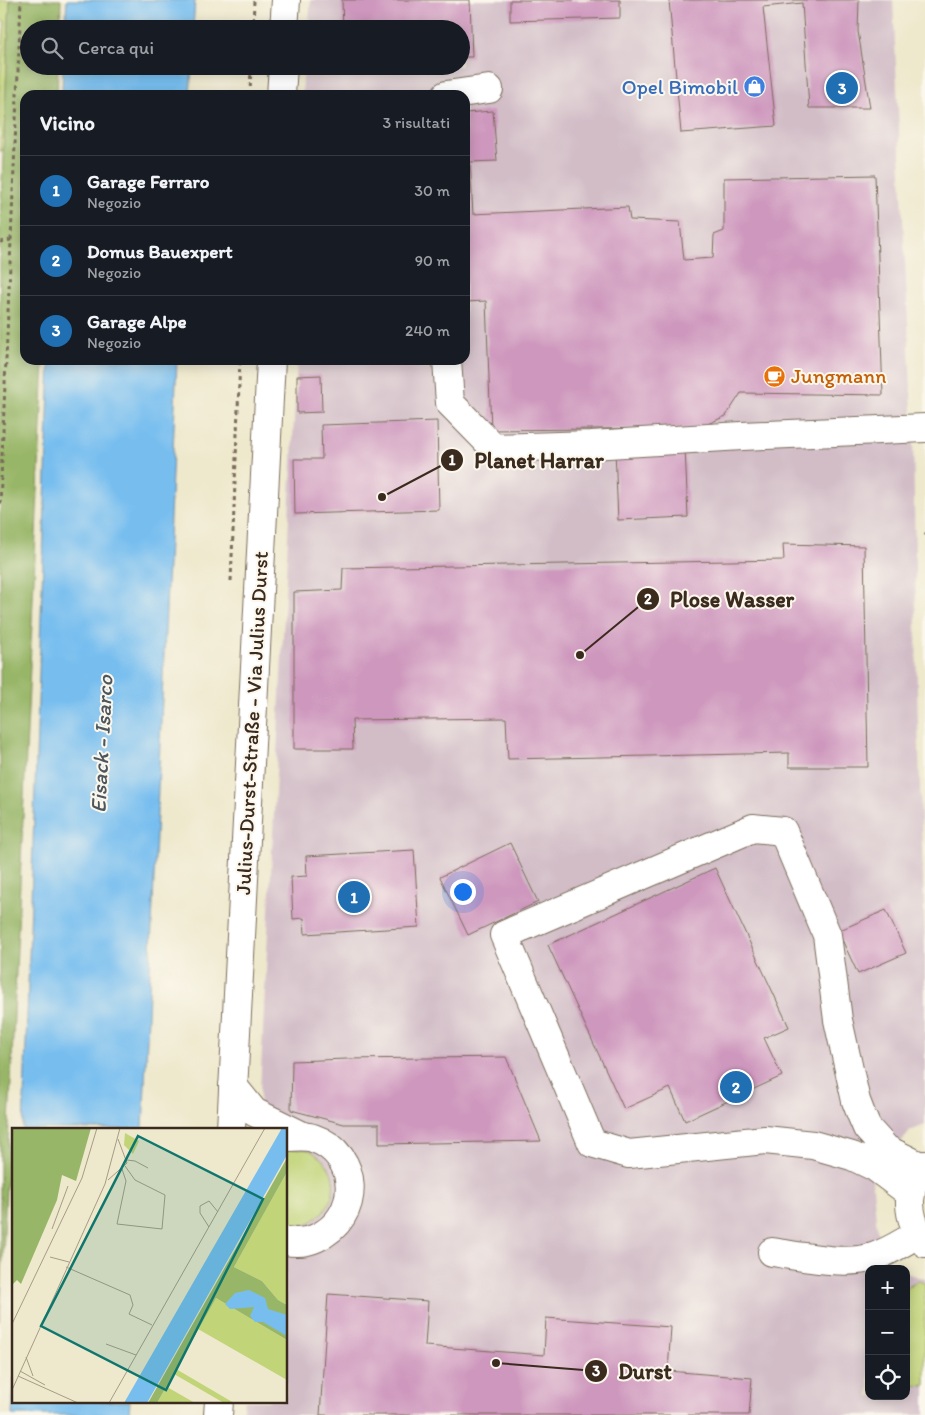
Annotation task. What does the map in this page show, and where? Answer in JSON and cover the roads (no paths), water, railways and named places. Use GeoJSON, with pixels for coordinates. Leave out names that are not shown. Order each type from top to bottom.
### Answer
{"type":"FeatureCollection","features":[{"type":"Feature","properties":{"kind":"street"},"geometry":{"type":"LineString","coordinates":[[285,20],[286,0]]}},
{"type":"Feature","properties":{"kind":"street"},"geometry":{"type":"LineString","coordinates":[[281,90],[282,75]]}},
{"type":"Feature","properties":{"kind":"street"},"geometry":{"type":"LineString","coordinates":[[470,92],[489,89]]}},
{"type":"Feature","properties":{"kind":"street","name":"Julius-Durst-Straße - Via Julius Durst"},"geometry":{"type":"LineString","coordinates":[[231,1128],[271,365]]}},
{"type":"Feature","properties":{"kind":"street"},"geometry":{"type":"LineString","coordinates":[[447,365],[450,403],[494,448],[925,428]]}},
{"type":"Feature","properties":{"kind":"street"},"geometry":{"type":"LineString","coordinates":[[772,1252],[852,1260],[870,1258],[922,1238],[912,1221],[910,1208],[915,1180],[924,1166],[886,1149],[867,1128],[861,1114],[856,1100],[838,1020],[827,935],[783,831],[753,828],[504,935],[592,1143],[629,1154],[765,1140],[813,1145],[852,1156],[875,1167],[911,1194]]}},
{"type":"Feature","properties":{"kind":"street"},"geometry":{"type":"LineString","coordinates":[[233,1086],[254,1112],[280,1128]]}},
{"type":"Feature","properties":{"kind":"street"},"geometry":{"type":"LineString","coordinates":[[288,1241],[309,1241],[326,1233],[340,1221],[348,1204],[350,1188],[348,1171],[340,1156],[328,1145],[312,1137],[295,1137]]}},
{"type":"Feature","properties":{"kind":"street"},"geometry":{"type":"LineString","coordinates":[[218,1415],[219,1402]]}},
{"type":"Feature","properties":{"kind":"water"},"geometry":{"type":"Polygon","coordinates":[[[67,0],[195,0],[194,20],[66,20],[67,0]]]}},
{"type":"Feature","properties":{"kind":"water"},"geometry":{"type":"Polygon","coordinates":[[[63,75],[191,75],[190,90],[62,90],[63,75]]]}},
{"type":"Feature","properties":{"kind":"water","name":"Eisack - Isarco"},"geometry":{"type":"Polygon","coordinates":[[[50,365],[177,365],[143,1128],[23,1128],[50,365]]]}},
{"type":"Feature","properties":{"kind":"water"},"geometry":{"type":"Polygon","coordinates":[[[13,1402],[130,1402],[129,1415],[12,1415],[13,1402]]]}},
{"type":"Feature","properties":{"kind":"place","name":"Opel Bimobil"},"geometry":{"type":"Point","coordinates":[754,87]}},
{"type":"Feature","properties":{"kind":"place","name":"Garage Alpe"},"geometry":{"type":"Point","coordinates":[842,88]}},
{"type":"Feature","properties":{"kind":"place","name":"Jungmann"},"geometry":{"type":"Point","coordinates":[775,376]}},
{"type":"Feature","properties":{"kind":"place","name":"Planet Harrar"},"geometry":{"type":"Point","coordinates":[382,497]}},
{"type":"Feature","properties":{"kind":"place","name":"Plose Wasser"},"geometry":{"type":"Point","coordinates":[580,655]}},
{"type":"Feature","properties":{"kind":"place","name":"Garage Ferraro"},"geometry":{"type":"Point","coordinates":[354,897]}},
{"type":"Feature","properties":{"kind":"place","name":"Domus Bauexpert"},"geometry":{"type":"Point","coordinates":[736,1087]}},
{"type":"Feature","properties":{"kind":"place","name":"Durst"},"geometry":{"type":"Point","coordinates":[496,1363]}}]}
